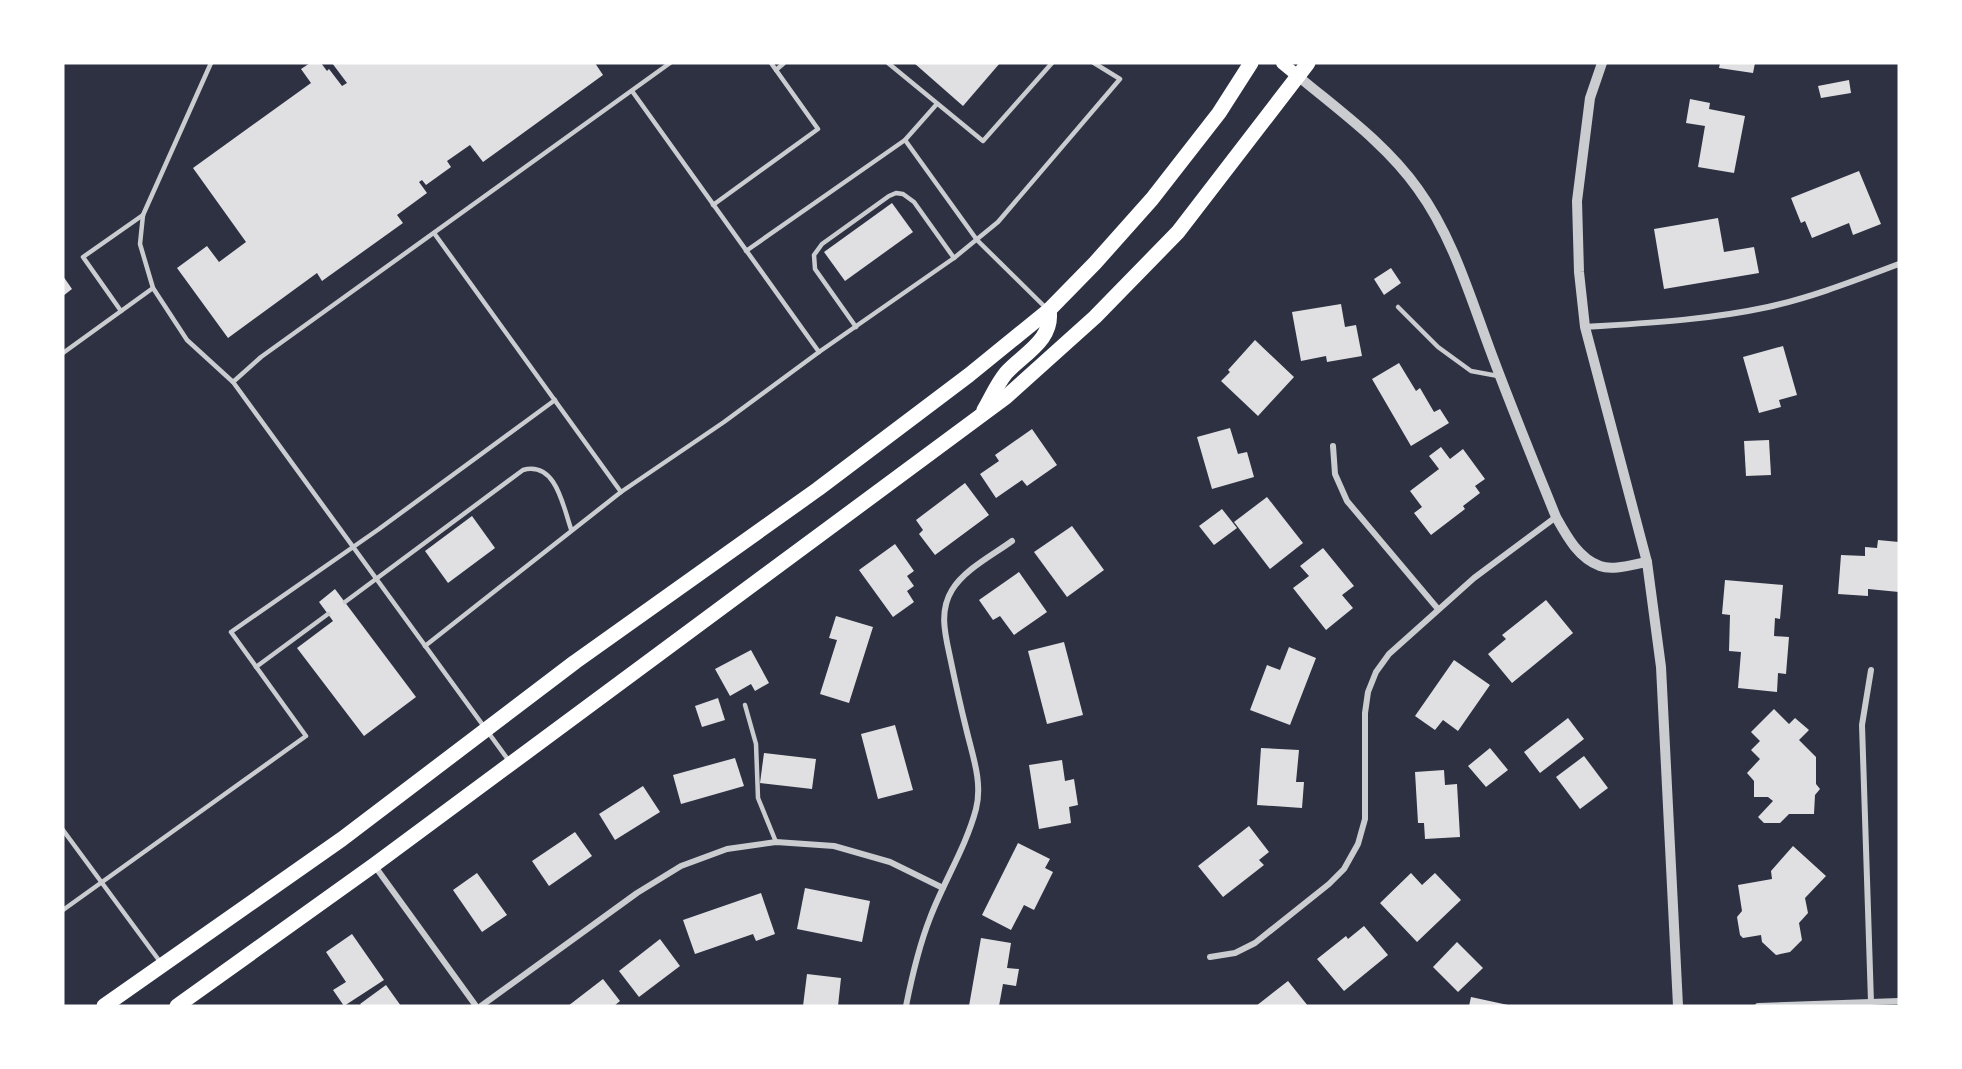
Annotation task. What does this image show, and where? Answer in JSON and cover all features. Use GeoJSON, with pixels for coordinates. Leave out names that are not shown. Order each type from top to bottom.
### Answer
{"type":"FeatureCollection","features":[{"type":"Feature","properties":{"kind":"main road"},"geometry":{"type":"LineString","coordinates":[[104,1006],[342,839],[575,663],[818,489],[969,375],[1048,310],[1095,263],[1152,199],[1219,113],[1251,63]]}},
{"type":"Feature","properties":{"kind":"main road"},"geometry":{"type":"LineString","coordinates":[[1282,63],[1299,77]]}},
{"type":"Feature","properties":{"kind":"main road"},"geometry":{"type":"LineString","coordinates":[[177,1006],[374,865],[1006,397],[1095,316],[1178,232],[1308,63]]}},
{"type":"Feature","properties":{"kind":"main road"},"geometry":{"type":"LineString","coordinates":[[979,418],[1006,373],[1026,357],[1043,336],[1051,322],[1048,310]]}},
{"type":"Feature","properties":{"kind":"street"},"geometry":{"type":"LineString","coordinates":[[1602,63],[1590,98],[1577,201],[1580,272],[1586,327],[1647,562],[1661,667],[1678,1006]]}},
{"type":"Feature","properties":{"kind":"street"},"geometry":{"type":"LineString","coordinates":[[1299,77],[1366,132],[1393,158],[1419,190],[1449,239],[1500,377],[1556,517],[1578,552],[1600,567],[1647,562]]}},
{"type":"Feature","properties":{"kind":"street"},"geometry":{"type":"LineString","coordinates":[[1586,327],[1705,318],[1768,307],[1821,292],[1899,264]]}},
{"type":"Feature","properties":{"kind":"street"},"geometry":{"type":"LineString","coordinates":[[1333,446],[1335,474],[1347,501],[1438,609]]}},
{"type":"Feature","properties":{"kind":"street"},"geometry":{"type":"LineString","coordinates":[[1210,957],[1235,953],[1255,943],[1329,884],[1344,869],[1359,844],[1365,819],[1365,713],[1368,692],[1376,672],[1389,654],[1474,578],[1556,517]]}},
{"type":"Feature","properties":{"kind":"street"},"geometry":{"type":"LineString","coordinates":[[906,1006],[916,962],[930,918],[976,808],[979,790],[977,772],[956,688],[944,627],[945,609],[952,591],[964,576],[1012,541]]}},
{"type":"Feature","properties":{"kind":"street"},"geometry":{"type":"LineString","coordinates":[[1871,670],[1862,725],[1871,1002]]}},
{"type":"Feature","properties":{"kind":"street"},"geometry":{"type":"LineString","coordinates":[[481,1006],[637,892],[681,866],[727,849],[776,842],[834,846],[890,862],[943,888]]}},
{"type":"Feature","properties":{"kind":"street"},"geometry":{"type":"LineString","coordinates":[[374,865],[476,1006]]}},
{"type":"Feature","properties":{"kind":"street"},"geometry":{"type":"LineString","coordinates":[[1758,1006],[1899,1001]]}},
{"type":"Feature","properties":{"kind":"lane"},"geometry":{"type":"LineString","coordinates":[[211,63],[143,214],[140,244],[153,288],[188,340],[233,382],[511,763]]}},
{"type":"Feature","properties":{"kind":"lane"},"geometry":{"type":"LineString","coordinates":[[233,382],[261,357],[670,63]]}},
{"type":"Feature","properties":{"kind":"lane"},"geometry":{"type":"LineString","coordinates":[[713,205],[818,129],[771,63]]}},
{"type":"Feature","properties":{"kind":"lane"},"geometry":{"type":"LineString","coordinates":[[776,70],[784,63]]}},
{"type":"Feature","properties":{"kind":"lane"},"geometry":{"type":"LineString","coordinates":[[888,63],[936,105],[983,141],[1052,63]]}},
{"type":"Feature","properties":{"kind":"lane"},"geometry":{"type":"LineString","coordinates":[[425,646],[570,529],[978,240],[998,222],[1120,79],[1095,63]]}},
{"type":"Feature","properties":{"kind":"lane"},"geometry":{"type":"LineString","coordinates":[[632,91],[819,352]]}},
{"type":"Feature","properties":{"kind":"lane"},"geometry":{"type":"LineString","coordinates":[[746,250],[905,140],[936,105]]}},
{"type":"Feature","properties":{"kind":"lane"},"geometry":{"type":"LineString","coordinates":[[905,140],[978,240],[1048,310]]}},
{"type":"Feature","properties":{"kind":"lane"},"geometry":{"type":"LineString","coordinates":[[856,327],[815,269],[814,255],[822,244],[889,196],[896,193],[909,197],[954,258]]}},
{"type":"Feature","properties":{"kind":"lane"},"geometry":{"type":"LineString","coordinates":[[121,311],[83,257],[143,214]]}},
{"type":"Feature","properties":{"kind":"lane"},"geometry":{"type":"LineString","coordinates":[[434,233],[621,492]]}},
{"type":"Feature","properties":{"kind":"lane"},"geometry":{"type":"LineString","coordinates":[[63,353],[153,288]]}},
{"type":"Feature","properties":{"kind":"lane"},"geometry":{"type":"LineString","coordinates":[[1398,307],[1438,346],[1471,371],[1500,377]]}},
{"type":"Feature","properties":{"kind":"lane"},"geometry":{"type":"LineString","coordinates":[[63,909],[306,736],[231,632],[379,529],[555,400]]}},
{"type":"Feature","properties":{"kind":"lane"},"geometry":{"type":"LineString","coordinates":[[345,602],[513,477],[531,468],[549,475],[555,485],[570,529]]}},
{"type":"Feature","properties":{"kind":"lane"},"geometry":{"type":"LineString","coordinates":[[256,667],[328,614]]}},
{"type":"Feature","properties":{"kind":"lane"},"geometry":{"type":"LineString","coordinates":[[745,705],[756,744],[759,798],[776,842]]}},
{"type":"Feature","properties":{"kind":"lane"},"geometry":{"type":"LineString","coordinates":[[63,830],[162,965]]}},
{"type":"Feature","properties":{"kind":"building"},"geometry":{"type":"Polygon","coordinates":[[[310,63],[321,63],[327,71],[329,69],[342,86],[347,83],[332,63],[595,63],[603,75],[483,162],[470,145],[447,161],[451,167],[426,185],[422,180],[419,182],[427,193],[397,215],[403,223],[322,281],[317,273],[228,338],[177,268],[207,246],[219,262],[246,242],[193,168],[311,83],[301,69],[310,63]]]}},
{"type":"Feature","properties":{"kind":"building"},"geometry":{"type":"Polygon","coordinates":[[[914,63],[1000,63],[963,106],[914,63]]]}},
{"type":"Feature","properties":{"kind":"building"},"geometry":{"type":"Polygon","coordinates":[[[1720,63],[1755,63],[1753,73],[1719,68],[1720,63]]]}},
{"type":"Feature","properties":{"kind":"building"},"geometry":{"type":"Polygon","coordinates":[[[1849,80],[1851,93],[1821,98],[1818,86],[1849,80]]]}},
{"type":"Feature","properties":{"kind":"building"},"geometry":{"type":"Polygon","coordinates":[[[1690,99],[1710,103],[1709,109],[1745,116],[1734,173],[1698,167],[1705,126],[1686,123],[1690,99]]]}},
{"type":"Feature","properties":{"kind":"building"},"geometry":{"type":"Polygon","coordinates":[[[1859,171],[1881,224],[1853,235],[1849,223],[1812,238],[1805,221],[1801,223],[1791,198],[1859,171]]]}},
{"type":"Feature","properties":{"kind":"building"},"geometry":{"type":"Polygon","coordinates":[[[892,203],[913,232],[845,281],[824,252],[892,203]]]}},
{"type":"Feature","properties":{"kind":"building"},"geometry":{"type":"Polygon","coordinates":[[[1718,218],[1724,252],[1754,247],[1759,273],[1664,289],[1654,229],[1718,218]]]}},
{"type":"Feature","properties":{"kind":"building"},"geometry":{"type":"Polygon","coordinates":[[[1391,268],[1401,283],[1384,295],[1374,279],[1391,268]]]}},
{"type":"Feature","properties":{"kind":"building"},"geometry":{"type":"Polygon","coordinates":[[[63,276],[72,289],[63,296],[63,276]]]}},
{"type":"Feature","properties":{"kind":"building"},"geometry":{"type":"Polygon","coordinates":[[[1341,304],[1345,327],[1356,325],[1362,356],[1327,362],[1326,356],[1301,361],[1292,312],[1341,304]]]}},
{"type":"Feature","properties":{"kind":"building"},"geometry":{"type":"Polygon","coordinates":[[[1255,340],[1294,377],[1258,416],[1221,381],[1255,340]]]}},
{"type":"Feature","properties":{"kind":"building"},"geometry":{"type":"Polygon","coordinates":[[[1783,346],[1797,395],[1779,400],[1781,407],[1759,413],[1743,357],[1783,346]]]}},
{"type":"Feature","properties":{"kind":"building"},"geometry":{"type":"Polygon","coordinates":[[[1399,363],[1416,391],[1420,388],[1434,412],[1440,409],[1449,423],[1411,446],[1372,379],[1399,363]]]}},
{"type":"Feature","properties":{"kind":"building"},"geometry":{"type":"Polygon","coordinates":[[[1230,428],[1238,454],[1247,452],[1254,477],[1212,489],[1197,437],[1230,428]]]}},
{"type":"Feature","properties":{"kind":"building"},"geometry":{"type":"Polygon","coordinates":[[[1032,429],[1057,465],[1027,486],[1022,480],[996,498],[980,474],[999,461],[995,455],[1032,429]]]}},
{"type":"Feature","properties":{"kind":"building"},"geometry":{"type":"Polygon","coordinates":[[[1769,440],[1771,475],[1746,476],[1744,441],[1769,440]]]}},
{"type":"Feature","properties":{"kind":"building"},"geometry":{"type":"Polygon","coordinates":[[[1441,447],[1450,459],[1463,449],[1485,479],[1475,486],[1480,493],[1463,506],[1465,509],[1431,535],[1414,513],[1422,507],[1410,491],[1439,469],[1429,456],[1441,447]]]}},
{"type":"Feature","properties":{"kind":"building"},"geometry":{"type":"Polygon","coordinates":[[[965,483],[989,515],[935,555],[919,534],[923,530],[916,520],[965,483]]]}},
{"type":"Feature","properties":{"kind":"building"},"geometry":{"type":"Polygon","coordinates":[[[1267,497],[1303,543],[1270,569],[1234,522],[1267,497]]]}},
{"type":"Feature","properties":{"kind":"building"},"geometry":{"type":"Polygon","coordinates":[[[1222,509],[1237,528],[1214,545],[1199,526],[1222,509]]]}},
{"type":"Feature","properties":{"kind":"building"},"geometry":{"type":"Polygon","coordinates":[[[472,516],[495,548],[448,583],[425,551],[472,516]]]}},
{"type":"Feature","properties":{"kind":"building"},"geometry":{"type":"Polygon","coordinates":[[[1072,526],[1104,570],[1067,597],[1034,552],[1072,526]]]}},
{"type":"Feature","properties":{"kind":"building"},"geometry":{"type":"Polygon","coordinates":[[[1878,540],[1899,542],[1899,592],[1868,589],[1868,596],[1838,594],[1841,555],[1865,556],[1865,547],[1877,548],[1878,540]]]}},
{"type":"Feature","properties":{"kind":"building"},"geometry":{"type":"Polygon","coordinates":[[[895,544],[914,571],[907,576],[914,586],[907,591],[914,602],[893,617],[859,570],[895,544]]]}},
{"type":"Feature","properties":{"kind":"building"},"geometry":{"type":"Polygon","coordinates":[[[1323,548],[1354,586],[1342,595],[1353,608],[1326,630],[1293,588],[1309,576],[1300,566],[1323,548]]]}},
{"type":"Feature","properties":{"kind":"building"},"geometry":{"type":"Polygon","coordinates":[[[1019,572],[1047,612],[1014,635],[1000,616],[993,620],[979,600],[1019,572]]]}},
{"type":"Feature","properties":{"kind":"building"},"geometry":{"type":"Polygon","coordinates":[[[1725,580],[1783,585],[1780,619],[1775,618],[1774,636],[1789,637],[1786,674],[1778,673],[1777,692],[1738,688],[1741,652],[1729,651],[1730,615],[1722,614],[1725,580]]]}},
{"type":"Feature","properties":{"kind":"building"},"geometry":{"type":"Polygon","coordinates":[[[335,589],[416,697],[364,736],[297,648],[333,621],[319,602],[335,589]]]}},
{"type":"Feature","properties":{"kind":"building"},"geometry":{"type":"Polygon","coordinates":[[[1546,600],[1573,633],[1512,683],[1488,654],[1506,639],[1502,635],[1546,600]]]}},
{"type":"Feature","properties":{"kind":"building"},"geometry":{"type":"Polygon","coordinates":[[[836,616],[873,627],[849,703],[820,694],[837,640],[829,638],[836,616]]]}},
{"type":"Feature","properties":{"kind":"building"},"geometry":{"type":"Polygon","coordinates":[[[1064,642],[1083,715],[1047,724],[1028,651],[1064,642]]]}},
{"type":"Feature","properties":{"kind":"building"},"geometry":{"type":"Polygon","coordinates":[[[1289,647],[1316,658],[1290,725],[1250,710],[1267,665],[1280,670],[1289,647]]]}},
{"type":"Feature","properties":{"kind":"building"},"geometry":{"type":"Polygon","coordinates":[[[751,650],[769,683],[755,691],[751,684],[730,696],[715,669],[751,650]]]}},
{"type":"Feature","properties":{"kind":"building"},"geometry":{"type":"Polygon","coordinates":[[[1454,660],[1490,685],[1458,731],[1443,720],[1435,730],[1415,716],[1454,660]]]}},
{"type":"Feature","properties":{"kind":"building"},"geometry":{"type":"Polygon","coordinates":[[[718,698],[725,720],[702,727],[695,706],[718,698]]]}},
{"type":"Feature","properties":{"kind":"building"},"geometry":{"type":"Polygon","coordinates":[[[1774,709],[1789,724],[1795,718],[1809,730],[1799,740],[1816,757],[1816,784],[1820,789],[1815,795],[1814,814],[1789,814],[1780,823],[1764,823],[1758,817],[1773,801],[1768,797],[1754,797],[1754,781],[1747,773],[1760,759],[1751,750],[1760,741],[1751,732],[1774,709]]]}},
{"type":"Feature","properties":{"kind":"building"},"geometry":{"type":"Polygon","coordinates":[[[1568,718],[1584,739],[1540,773],[1524,752],[1568,718]]]}},
{"type":"Feature","properties":{"kind":"building"},"geometry":{"type":"Polygon","coordinates":[[[895,725],[913,790],[878,799],[861,734],[895,725]]]}},
{"type":"Feature","properties":{"kind":"building"},"geometry":{"type":"Polygon","coordinates":[[[1261,748],[1299,750],[1296,782],[1304,782],[1302,808],[1257,805],[1261,748]]]}},
{"type":"Feature","properties":{"kind":"building"},"geometry":{"type":"Polygon","coordinates":[[[1490,748],[1508,770],[1486,787],[1468,766],[1490,748]]]}},
{"type":"Feature","properties":{"kind":"building"},"geometry":{"type":"Polygon","coordinates":[[[764,753],[816,759],[812,789],[760,783],[764,753]]]}},
{"type":"Feature","properties":{"kind":"building"},"geometry":{"type":"Polygon","coordinates":[[[1584,756],[1608,788],[1580,809],[1556,777],[1584,756]]]}},
{"type":"Feature","properties":{"kind":"building"},"geometry":{"type":"Polygon","coordinates":[[[735,758],[744,786],[681,804],[673,775],[735,758]]]}},
{"type":"Feature","properties":{"kind":"building"},"geometry":{"type":"Polygon","coordinates":[[[1062,760],[1065,781],[1074,779],[1078,805],[1069,807],[1071,823],[1039,829],[1029,765],[1062,760]]]}},
{"type":"Feature","properties":{"kind":"building"},"geometry":{"type":"Polygon","coordinates":[[[1444,770],[1445,785],[1457,784],[1460,837],[1425,839],[1424,823],[1418,823],[1415,772],[1444,770]]]}},
{"type":"Feature","properties":{"kind":"building"},"geometry":{"type":"Polygon","coordinates":[[[643,786],[660,812],[615,840],[599,814],[643,786]]]}},
{"type":"Feature","properties":{"kind":"building"},"geometry":{"type":"Polygon","coordinates":[[[1249,826],[1269,852],[1259,860],[1264,865],[1223,897],[1198,866],[1249,826]]]}},
{"type":"Feature","properties":{"kind":"building"},"geometry":{"type":"Polygon","coordinates":[[[575,832],[592,856],[549,886],[532,861],[575,832]]]}},
{"type":"Feature","properties":{"kind":"building"},"geometry":{"type":"Polygon","coordinates":[[[1018,843],[1050,859],[1045,868],[1053,872],[1034,910],[1024,905],[1011,930],[982,915],[1018,843]]]}},
{"type":"Feature","properties":{"kind":"building"},"geometry":{"type":"Polygon","coordinates":[[[1793,846],[1826,876],[1805,898],[1808,913],[1799,923],[1802,940],[1790,952],[1776,955],[1762,942],[1761,935],[1743,938],[1740,935],[1737,917],[1742,911],[1738,885],[1772,879],[1771,871],[1793,846]]]}},
{"type":"Feature","properties":{"kind":"building"},"geometry":{"type":"Polygon","coordinates":[[[477,873],[507,915],[482,932],[453,890],[477,873]]]}},
{"type":"Feature","properties":{"kind":"building"},"geometry":{"type":"Polygon","coordinates":[[[1411,873],[1422,885],[1435,873],[1461,900],[1417,942],[1380,903],[1411,873]]]}},
{"type":"Feature","properties":{"kind":"building"},"geometry":{"type":"Polygon","coordinates":[[[805,888],[870,901],[862,942],[797,929],[805,888]]]}},
{"type":"Feature","properties":{"kind":"building"},"geometry":{"type":"Polygon","coordinates":[[[761,893],[775,934],[756,941],[753,934],[695,954],[683,920],[761,893]]]}},
{"type":"Feature","properties":{"kind":"building"},"geometry":{"type":"Polygon","coordinates":[[[1364,926],[1388,955],[1344,991],[1317,959],[1346,936],[1348,939],[1364,926]]]}},
{"type":"Feature","properties":{"kind":"building"},"geometry":{"type":"Polygon","coordinates":[[[352,934],[384,980],[344,1006],[333,990],[346,982],[326,952],[352,934]]]}},
{"type":"Feature","properties":{"kind":"building"},"geometry":{"type":"Polygon","coordinates":[[[981,938],[1011,943],[1007,968],[1019,969],[1016,986],[1003,984],[999,1006],[969,1006],[981,938]]]}},
{"type":"Feature","properties":{"kind":"building"},"geometry":{"type":"Polygon","coordinates":[[[660,939],[680,966],[639,997],[619,971],[660,939]]]}},
{"type":"Feature","properties":{"kind":"building"},"geometry":{"type":"Polygon","coordinates":[[[1457,942],[1483,968],[1458,992],[1433,967],[1457,942]]]}},
{"type":"Feature","properties":{"kind":"building"},"geometry":{"type":"Polygon","coordinates":[[[807,974],[841,978],[838,1006],[803,1006],[807,974]]]}},
{"type":"Feature","properties":{"kind":"building"},"geometry":{"type":"Polygon","coordinates":[[[603,979],[620,1001],[614,1006],[568,1006],[603,979]]]}},
{"type":"Feature","properties":{"kind":"building"},"geometry":{"type":"Polygon","coordinates":[[[1288,981],[1308,1006],[1256,1006],[1288,981]]]}},
{"type":"Feature","properties":{"kind":"building"},"geometry":{"type":"Polygon","coordinates":[[[386,985],[401,1006],[362,1006],[360,1004],[386,985]]]}},
{"type":"Feature","properties":{"kind":"building"},"geometry":{"type":"Polygon","coordinates":[[[1471,997],[1508,1005],[1508,1006],[1469,1006],[1471,997]]]}}]}
